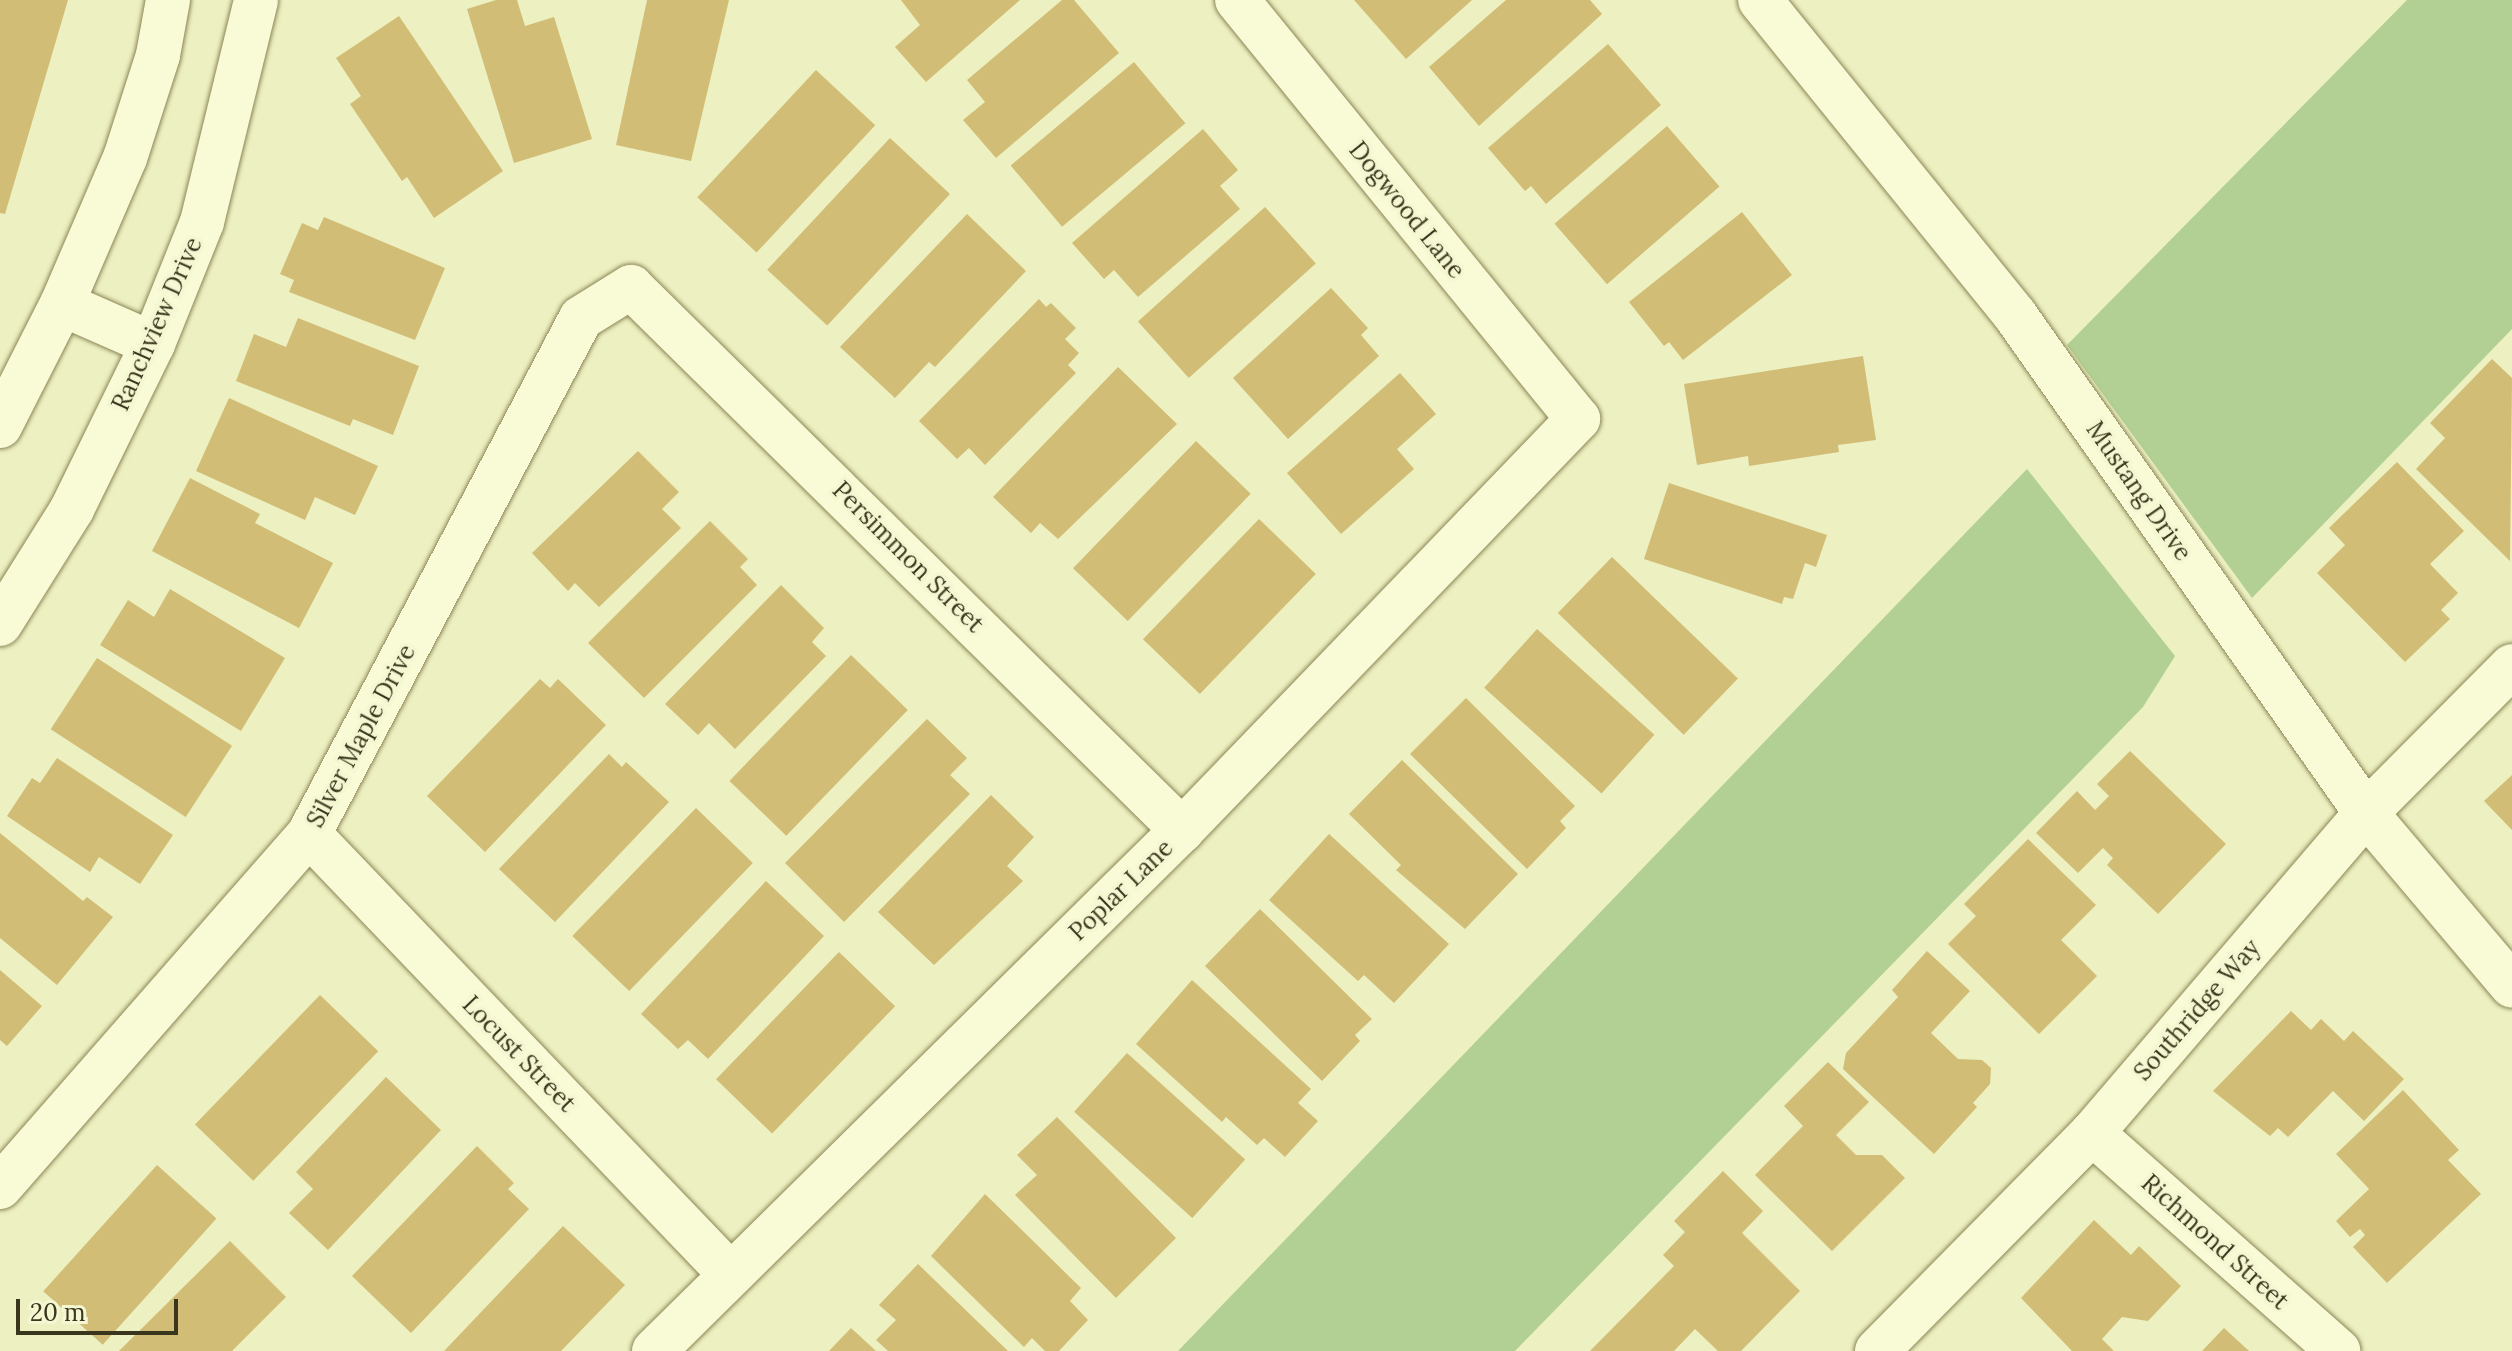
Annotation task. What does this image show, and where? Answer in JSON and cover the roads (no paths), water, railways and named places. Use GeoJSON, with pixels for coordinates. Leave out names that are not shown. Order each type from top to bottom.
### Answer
{"type":"FeatureCollection","features":[{"type":"Feature","properties":{"kind":"street"},"geometry":{"type":"LineString","coordinates":[[0,426],[62,304],[125,158],[158,55],[168,0]]}},
{"type":"Feature","properties":{"kind":"street","name":"Ranchview Drive"},"geometry":{"type":"LineString","coordinates":[[0,624],[72,509],[153,344],[202,222],[256,0]]}},
{"type":"Feature","properties":{"kind":"street","name":"Mustang Drive"},"geometry":{"type":"LineString","coordinates":[[1760,0],[2015,315],[2366,813],[2512,986]]}},
{"type":"Feature","properties":{"kind":"street","name":"Dogwood Lane"},"geometry":{"type":"LineString","coordinates":[[1252,6],[1578,419]]}},
{"type":"Feature","properties":{"kind":"street","name":"Persimmon Street"},"geometry":{"type":"LineString","coordinates":[[631,287],[1182,830]]}},
{"type":"Feature","properties":{"kind":"street","name":"Silver Maple Drive"},"geometry":{"type":"LineString","coordinates":[[0,1187],[309,834],[581,318],[631,287]]}},
{"type":"Feature","properties":{"kind":"street"},"geometry":{"type":"LineString","coordinates":[[62,304],[153,344]]}},
{"type":"Feature","properties":{"kind":"street","name":"Poplar Lane"},"geometry":{"type":"LineString","coordinates":[[654,1351],[729,1273],[1182,830],[1578,419]]}},
{"type":"Feature","properties":{"kind":"street","name":"Southridge Way"},"geometry":{"type":"LineString","coordinates":[[1877,1351],[2092,1133],[2366,813],[2512,666]]}},
{"type":"Feature","properties":{"kind":"street","name":"Locust Street"},"geometry":{"type":"LineString","coordinates":[[309,834],[729,1273]]}},
{"type":"Feature","properties":{"kind":"street","name":"Richmond Street"},"geometry":{"type":"LineString","coordinates":[[2092,1133],[2338,1351]]}}]}
